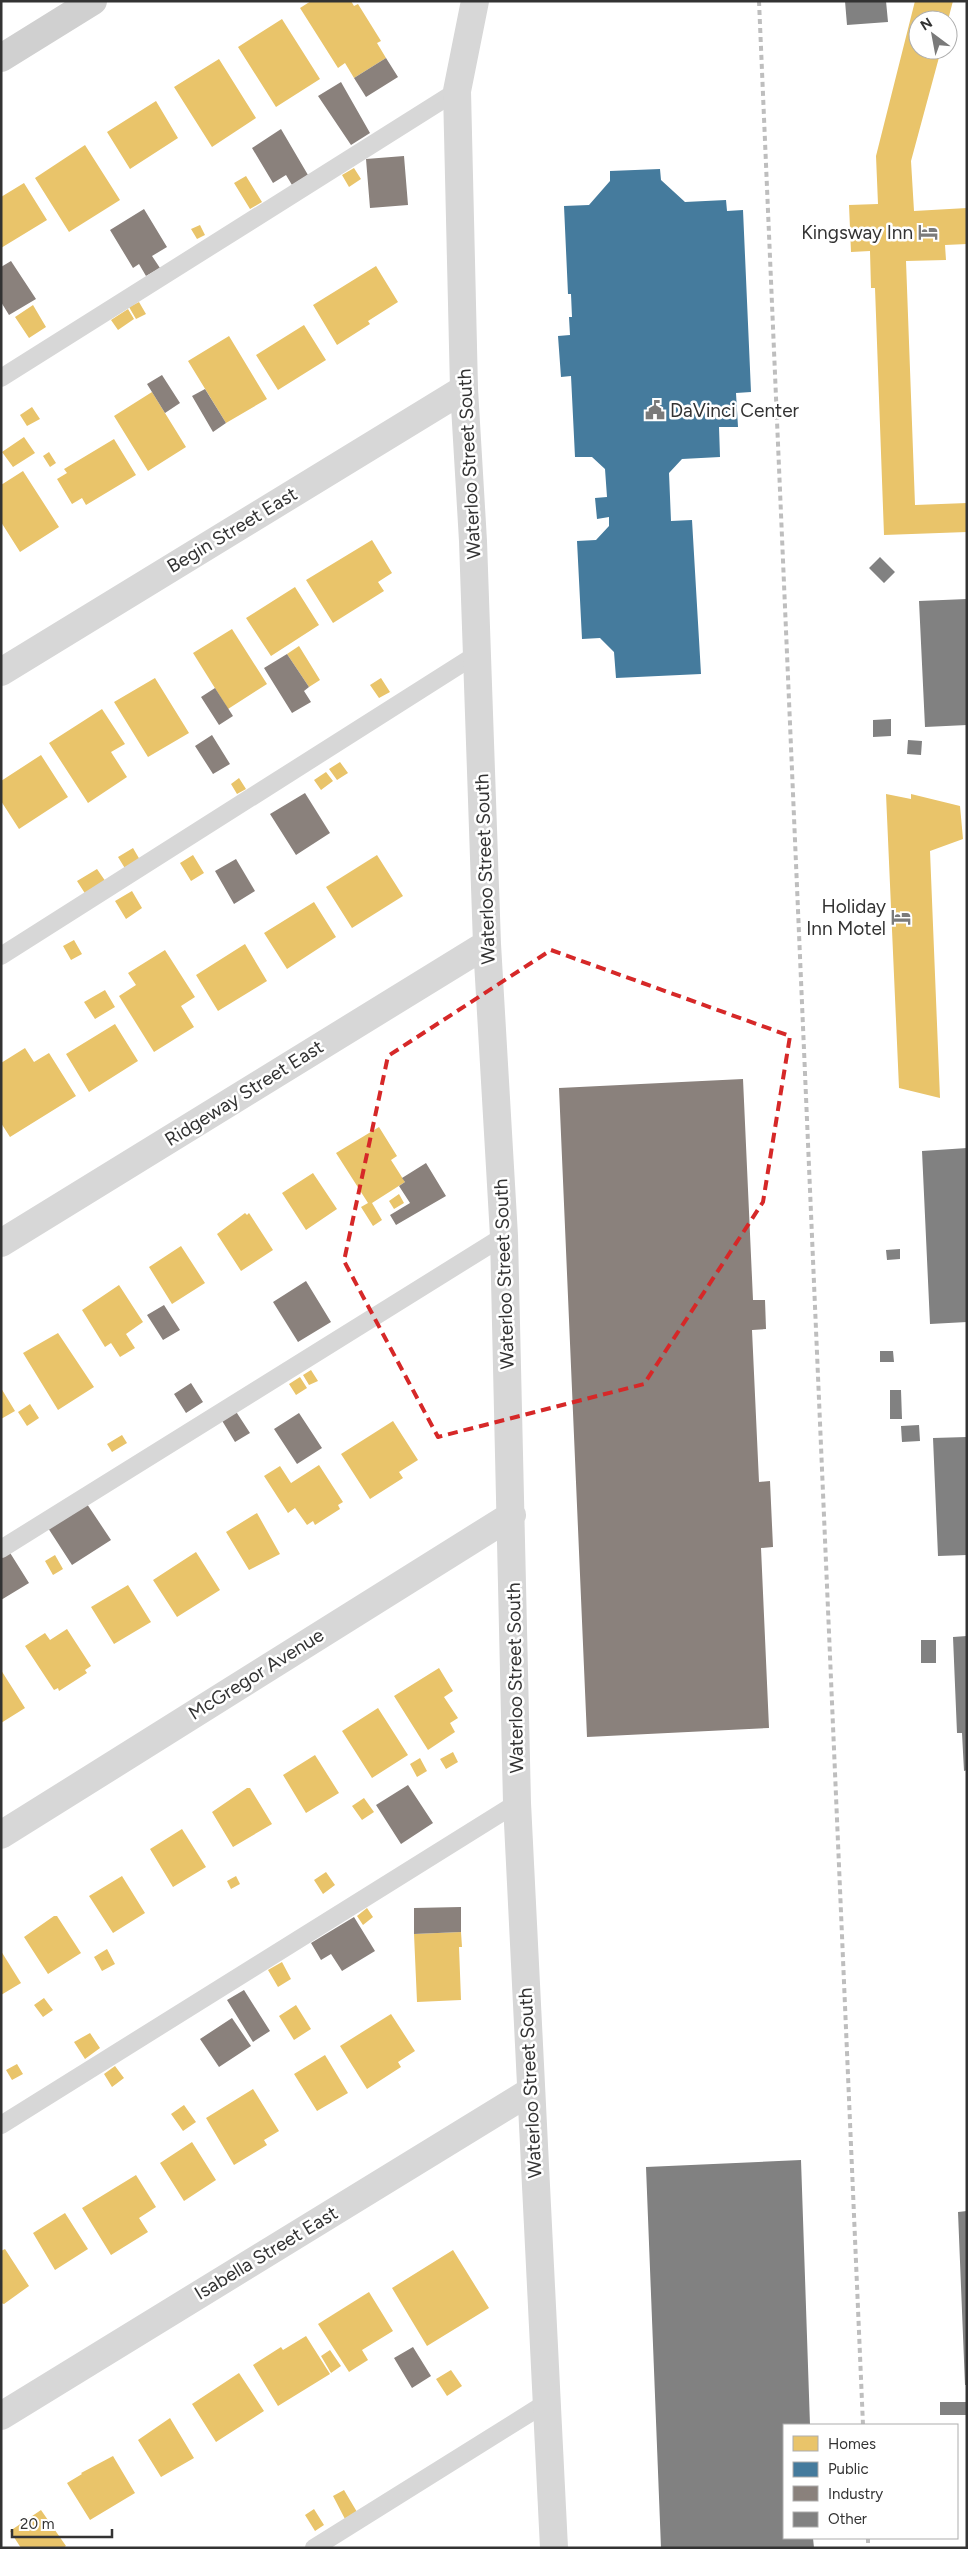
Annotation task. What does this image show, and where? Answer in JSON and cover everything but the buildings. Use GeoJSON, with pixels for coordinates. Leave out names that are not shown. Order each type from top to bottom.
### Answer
{"type":"FeatureCollection","features":[{"type":"Feature","properties":{"kind":"main road"},"geometry":{"type":"LineString","coordinates":[[1,58],[85,3]]}},
{"type":"Feature","properties":{"kind":"street","name":"Waterloo Street South"},"geometry":{"type":"LineString","coordinates":[[475,1],[457,91],[464,389],[477,654],[487,944],[504,1236],[512,1515],[517,1803],[554,2548]]}},
{"type":"Feature","properties":{"kind":"street","name":"Begin Street East"},"geometry":{"type":"LineString","coordinates":[[1,672],[464,389]]}},
{"type":"Feature","properties":{"kind":"street","name":"Ridgeway Street East"},"geometry":{"type":"LineString","coordinates":[[4,1235],[487,944]]}},
{"type":"Feature","properties":{"kind":"street","name":"McGregor Avenue"},"geometry":{"type":"LineString","coordinates":[[1,1835],[413,1575],[512,1515]]}},
{"type":"Feature","properties":{"kind":"street","name":"Isabella Street East"},"geometry":{"type":"LineString","coordinates":[[1,2416],[530,2091]]}},
{"type":"Feature","properties":{"kind":"lane"},"geometry":{"type":"LineString","coordinates":[[1,378],[457,91]]}},
{"type":"Feature","properties":{"kind":"lane"},"geometry":{"type":"LineString","coordinates":[[1,956],[477,654]]}},
{"type":"Feature","properties":{"kind":"lane"},"geometry":{"type":"LineString","coordinates":[[1,1549],[504,1236]]}},
{"type":"Feature","properties":{"kind":"lane"},"geometry":{"type":"LineString","coordinates":[[1,2125],[517,1803]]}},
{"type":"Feature","properties":{"kind":"lane"},"geometry":{"type":"LineString","coordinates":[[314,2548],[546,2403]]}},
{"type":"Feature","properties":{"kind":"highlighted area"},"geometry":{"type":"Polygon","coordinates":[[[551,950],[790,1036],[763,1202],[644,1384],[438,1437],[344,1261],[388,1056],[551,950]]]}},
{"type":"Feature","properties":{"kind":"railway"},"geometry":{"type":"LineString","coordinates":[[759,1],[863,2424]]}},
{"type":"Feature","properties":{"kind":"railway"},"geometry":{"type":"LineString","coordinates":[[868,2539],[868,2548]]}},
{"type":"Feature","properties":{"kind":"place","name":"Kingsway Inn"},"geometry":{"type":"Point","coordinates":[928,232]}},
{"type":"Feature","properties":{"kind":"place","name":"DaVinci Center"},"geometry":{"type":"Point","coordinates":[655,410]}},
{"type":"Feature","properties":{"kind":"place","name":"Holiday Inn Motel"},"geometry":{"type":"Point","coordinates":[901,917]}}]}
